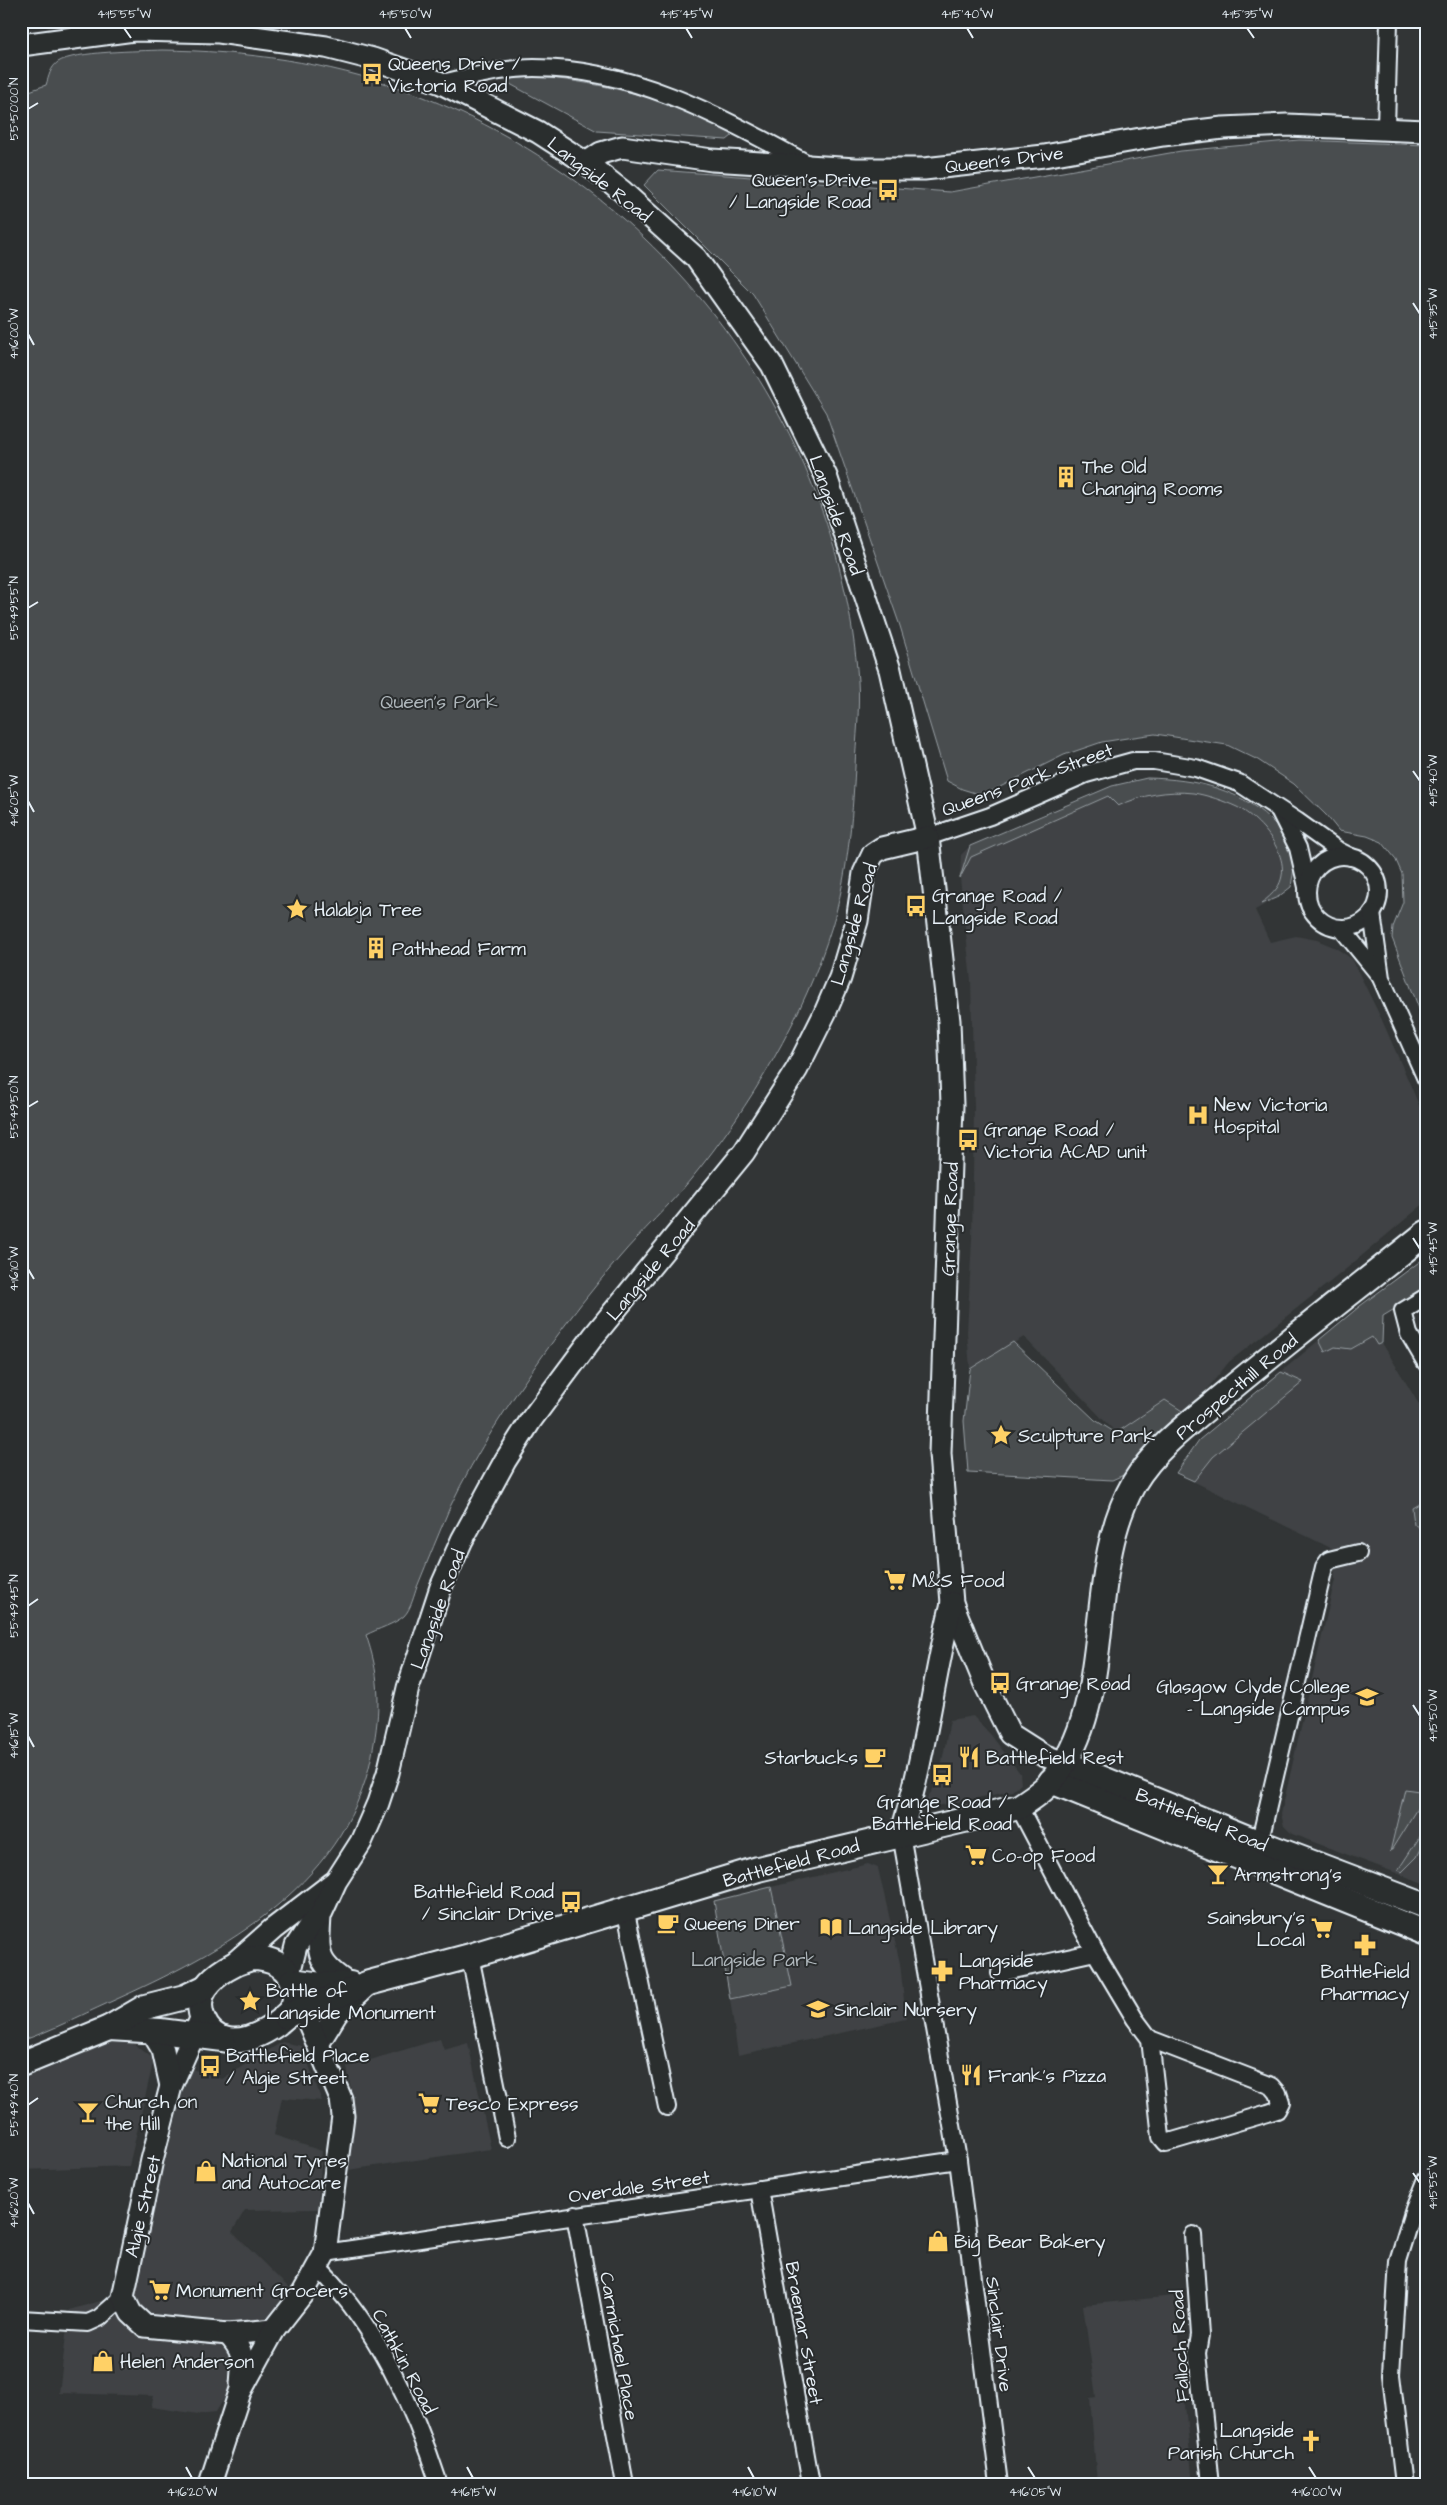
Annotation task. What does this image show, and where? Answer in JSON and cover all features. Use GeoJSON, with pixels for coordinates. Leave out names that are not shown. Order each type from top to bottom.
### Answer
{"type":"FeatureCollection","features":[{"type":"Feature","properties":{"kind":"main road","name":"Prospecthill Road"},"geometry":{"type":"LineString","coordinates":[[1057,1772],[1080,1728],[1089,1700],[1111,1544],[1118,1521],[1135,1482],[1166,1446],[1202,1413],[1426,1233]]}},
{"type":"Feature","properties":{"kind":"main road","name":"Battlefield Road"},"geometry":{"type":"LineString","coordinates":[[294,2013],[359,1984],[470,1956],[758,1869],[1019,1807],[1057,1772],[1257,1854],[1426,1933]]}},
{"type":"Feature","properties":{"kind":"main road","name":"Battlefield Road"},"geometry":{"type":"LineString","coordinates":[[1257,1854],[1426,1906]]}},
{"type":"Feature","properties":{"kind":"main road"},"geometry":{"type":"LineString","coordinates":[[109,2028],[151,2030],[198,2027],[223,2040],[236,2041],[250,2037],[294,2013],[295,1999],[292,1980],[279,1964],[261,1958],[250,1958],[230,1967],[211,1980],[204,1988],[201,1997],[198,2027]]}},
{"type":"Feature","properties":{"kind":"main road","name":"Battlefield Road"},"geometry":{"type":"LineString","coordinates":[[292,1980],[321,1985],[359,1984]]}},
{"type":"Feature","properties":{"kind":"main road"},"geometry":{"type":"LineString","coordinates":[[21,2064],[109,2028],[145,2007],[185,1997],[204,1988]]}},
{"type":"Feature","properties":{"kind":"street"},"geometry":{"type":"LineString","coordinates":[[1386,127],[1389,21]]}},
{"type":"Feature","properties":{"kind":"street"},"geometry":{"type":"LineString","coordinates":[[21,45],[134,30],[219,32],[326,47],[373,59],[441,83],[510,70],[534,68],[615,78],[684,100],[715,114],[812,166]]}},
{"type":"Feature","properties":{"kind":"street","name":"Langside Road"},"geometry":{"type":"LineString","coordinates":[[292,1980],[296,1946],[310,1925],[320,1916],[336,1882],[360,1842],[378,1803],[388,1773],[408,1688],[441,1587],[466,1532],[501,1469],[531,1420],[593,1337],[744,1152],[797,1068],[825,1013],[840,978],[857,922],[864,873],[873,854],[882,848],[928,837],[890,670],[826,476],[772,365],[696,258],[622,191],[586,163],[538,132],[441,83]]}},
{"type":"Feature","properties":{"kind":"street","name":"Queen's Drive"},"geometry":{"type":"LineString","coordinates":[[586,163],[601,153],[622,147],[712,160],[856,169],[924,169],[1024,159],[1163,135],[1223,128],[1287,125],[1386,127],[1426,131]]}},
{"type":"Feature","properties":{"kind":"street","name":"Queens Park Street"},"geometry":{"type":"LineString","coordinates":[[928,837],[990,816],[1086,774],[1133,761],[1176,764],[1211,772],[1248,788],[1310,829],[1339,851],[1351,857]]}},
{"type":"Feature","properties":{"kind":"street","name":"Queens Park Street"},"geometry":{"type":"LineString","coordinates":[[1279,810],[1298,848],[1307,888]]}},
{"type":"Feature","properties":{"kind":"street","name":"Grange Road"},"geometry":{"type":"LineString","coordinates":[[928,837],[949,1021],[952,1104],[940,1454],[952,1602],[985,1684],[1010,1734],[1043,1755],[1057,1772]]}},
{"type":"Feature","properties":{"kind":"street"},"geometry":{"type":"LineString","coordinates":[[1339,856],[1351,857],[1362,861],[1371,869],[1377,880],[1379,891],[1377,903],[1372,913],[1363,921],[1353,926],[1341,928],[1325,922],[1312,911],[1308,900],[1307,888],[1310,876],[1317,866],[1339,856]]}},
{"type":"Feature","properties":{"kind":"street"},"geometry":{"type":"LineString","coordinates":[[1372,913],[1381,978]]}},
{"type":"Feature","properties":{"kind":"street"},"geometry":{"type":"LineString","coordinates":[[1341,928],[1381,978],[1426,1079]]}},
{"type":"Feature","properties":{"kind":"street"},"geometry":{"type":"LineString","coordinates":[[1426,1297],[1403,1311],[1409,1334],[1426,1363]]}},
{"type":"Feature","properties":{"kind":"street"},"geometry":{"type":"LineString","coordinates":[[1257,1854],[1324,1567],[1329,1560],[1358,1553]]}},
{"type":"Feature","properties":{"kind":"street","name":"Grange Road"},"geometry":{"type":"LineString","coordinates":[[901,1834],[916,1788],[940,1652],[952,1602]]}},
{"type":"Feature","properties":{"kind":"street"},"geometry":{"type":"LineString","coordinates":[[1019,1807],[1096,1952],[1135,2019],[1150,2039],[1161,2137],[1166,2143],[1277,2110],[1281,2102],[1278,2093],[1272,2086],[1150,2039]]}},
{"type":"Feature","properties":{"kind":"street","name":"Sinclair Drive"},"geometry":{"type":"LineString","coordinates":[[901,1834],[958,2160],[999,2484]]}},
{"type":"Feature","properties":{"kind":"street","name":"Langside Road"},"geometry":{"type":"LineString","coordinates":[[230,1967],[273,1929],[336,1882]]}},
{"type":"Feature","properties":{"kind":"street"},"geometry":{"type":"LineString","coordinates":[[624,1908],[667,2107]]}},
{"type":"Feature","properties":{"kind":"street"},"geometry":{"type":"LineString","coordinates":[[318,2044],[337,2013],[359,1984],[335,1975],[322,1960],[319,1951],[320,1916]]}},
{"type":"Feature","properties":{"kind":"street"},"geometry":{"type":"LineString","coordinates":[[1000,1972],[1096,1952]]}},
{"type":"Feature","properties":{"kind":"street"},"geometry":{"type":"LineString","coordinates":[[470,1956],[507,2138]]}},
{"type":"Feature","properties":{"kind":"street"},"geometry":{"type":"LineString","coordinates":[[210,2484],[240,2392],[274,2330],[322,2260],[343,2116],[341,2099],[318,2044],[294,2013]]}},
{"type":"Feature","properties":{"kind":"street","name":"Algie Street"},"geometry":{"type":"LineString","coordinates":[[123,2297],[152,2160],[171,2086],[198,2027]]}},
{"type":"Feature","properties":{"kind":"street","name":"Algie Street"},"geometry":{"type":"LineString","coordinates":[[151,2030],[163,2050],[171,2086]]}},
{"type":"Feature","properties":{"kind":"street","name":"Overdale Street"},"geometry":{"type":"LineString","coordinates":[[322,2260],[575,2215],[958,2160]]}},
{"type":"Feature","properties":{"kind":"street"},"geometry":{"type":"LineString","coordinates":[[1404,2484],[1391,2375],[1398,2261],[1414,2209],[1426,2179]]}},
{"type":"Feature","properties":{"kind":"street","name":"Braemar Street"},"geometry":{"type":"LineString","coordinates":[[759,2190],[811,2484]]}},
{"type":"Feature","properties":{"kind":"street","name":"Carmichael Place"},"geometry":{"type":"LineString","coordinates":[[575,2215],[625,2484]]}},
{"type":"Feature","properties":{"kind":"street","name":"Falloch Road"},"geometry":{"type":"LineString","coordinates":[[1193,2235],[1200,2335],[1197,2353],[1211,2484]]}},
{"type":"Feature","properties":{"kind":"street","name":"Cathkin Road"},"geometry":{"type":"LineString","coordinates":[[322,2260],[336,2285],[359,2316],[386,2362],[419,2429],[439,2484]]}},
{"type":"Feature","properties":{"kind":"street"},"geometry":{"type":"LineString","coordinates":[[21,2319],[94,2322],[123,2297],[131,2314],[145,2326],[228,2334],[274,2330]]}},
{"type":"Feature","properties":{"kind":"street"},"geometry":{"type":"LineString","coordinates":[[228,2334],[237,2343],[243,2359],[240,2392]]}},
{"type":"Feature","properties":{"kind":"shaded area","name":"New Victoria Hospital"},"geometry":{"type":"Polygon","coordinates":[[[1124,785],[1196,786],[1260,818],[1287,862],[1278,897],[1255,910],[1270,942],[1296,936],[1317,940],[1336,948],[1352,959],[1382,1020],[1426,1121],[1426,1202],[1340,1274],[1229,1362],[1187,1414],[1165,1400],[1116,1433],[1024,1337],[970,1369],[967,1332],[972,1239],[974,1108],[971,981],[960,878],[961,855],[970,846],[1085,797],[1124,785]]]}},
{"type":"Feature","properties":{"kind":"shaded area","name":"Glasgow Clyde College - Langside Campus"},"geometry":{"type":"Polygon","coordinates":[[[1360,1306],[1426,1416],[1426,1884],[1292,1834],[1284,1826],[1281,1814],[1335,1579],[1333,1549],[1176,1473],[1199,1440],[1360,1306]]]}},
{"type":"Feature","properties":{"kind":"shaded area"},"geometry":{"type":"Polygon","coordinates":[[[973,1716],[991,1735],[1020,1773],[1021,1784],[1012,1791],[927,1808],[925,1801],[938,1782],[950,1720],[973,1716]]]}},
{"type":"Feature","properties":{"kind":"shaded area"},"geometry":{"type":"Polygon","coordinates":[[[868,1864],[878,1868],[900,1963],[906,2019],[738,2055],[730,1999],[791,1986],[771,1887],[868,1864]]]}},
{"type":"Feature","properties":{"kind":"shaded area"},"geometry":{"type":"Polygon","coordinates":[[[118,2039],[129,2040],[154,2059],[129,2166],[21,2170],[21,2080],[118,2039]]]}},
{"type":"Feature","properties":{"kind":"shaded area"},"geometry":{"type":"Polygon","coordinates":[[[440,2039],[444,2050],[468,2043],[491,2149],[348,2170],[355,2113],[347,2067],[440,2039]]]}},
{"type":"Feature","properties":{"kind":"shaded area"},"geometry":{"type":"Polygon","coordinates":[[[282,2042],[302,2046],[322,2101],[282,2098],[274,2135],[322,2151],[318,2209],[245,2210],[232,2232],[290,2289],[216,2412],[198,2414],[151,2407],[154,2396],[59,2393],[69,2310],[111,2298],[128,2230],[146,2233],[189,2068],[222,2079],[282,2042]]]}},
{"type":"Feature","properties":{"kind":"shaded area"},"geometry":{"type":"Polygon","coordinates":[[[1174,2296],[1193,2484],[1097,2484],[1090,2398],[1096,2397],[1083,2305],[1174,2296]]]}},
{"type":"Feature","properties":{"kind":"green space","name":"Queen's Park"},"geometry":{"type":"Polygon","coordinates":[[[162,50],[255,56],[316,65],[376,80],[405,90],[495,130],[578,183],[653,246],[718,320],[772,401],[814,490],[843,583],[858,681],[858,713],[852,807],[846,867],[832,926],[807,993],[774,1059],[713,1151],[683,1189],[628,1248],[572,1315],[507,1407],[471,1466],[450,1507],[410,1606],[404,1616],[396,1622],[366,1635],[374,1662],[378,1688],[378,1715],[374,1743],[361,1792],[340,1835],[311,1873],[277,1906],[238,1935],[152,1983],[21,2041],[21,94],[46,85],[53,67],[66,58],[108,52],[162,50]]]}},
{"type":"Feature","properties":{"kind":"green space"},"geometry":{"type":"Polygon","coordinates":[[[539,77],[589,83],[661,101],[707,119],[729,130],[732,136],[727,140],[597,131],[510,84],[509,81],[513,78],[539,77]]]}},
{"type":"Feature","properties":{"kind":"green space"},"geometry":{"type":"Polygon","coordinates":[[[1299,140],[1426,145],[1426,1027],[1392,938],[1393,927],[1403,902],[1402,874],[1395,858],[1382,842],[1367,836],[1339,831],[1326,815],[1294,784],[1258,760],[1227,745],[1155,734],[1102,742],[1064,755],[992,791],[975,793],[947,781],[900,626],[826,413],[753,294],[644,185],[658,170],[950,192],[1181,151],[1299,140]]]}},
{"type":"Feature","properties":{"kind":"green space"},"geometry":{"type":"Polygon","coordinates":[[[1147,778],[1183,781],[1218,789],[1234,795],[1264,813],[1280,829],[1291,846],[1294,855],[1294,870],[1291,887],[1278,897],[1261,904],[1277,888],[1282,877],[1279,853],[1273,842],[1256,821],[1237,807],[1221,800],[1183,792],[1155,794],[1118,806],[1108,796],[971,857],[960,878],[970,846],[1112,786],[1147,778]]]}},
{"type":"Feature","properties":{"kind":"green space"},"geometry":{"type":"Polygon","coordinates":[[[1426,1257],[1426,1290],[1383,1316],[1382,1343],[1377,1345],[1372,1337],[1351,1349],[1335,1347],[1325,1352],[1319,1340],[1360,1306],[1426,1257]]]}},
{"type":"Feature","properties":{"kind":"green space"},"geometry":{"type":"Polygon","coordinates":[[[1013,1342],[1095,1420],[1116,1433],[1165,1400],[1187,1414],[1128,1473],[1112,1480],[968,1472],[964,1421],[970,1369],[1013,1342]]]}},
{"type":"Feature","properties":{"kind":"green space"},"geometry":{"type":"Polygon","coordinates":[[[1281,1372],[1303,1382],[1213,1457],[1194,1481],[1176,1473],[1199,1440],[1281,1372]]]}},
{"type":"Feature","properties":{"kind":"green space"},"geometry":{"type":"Polygon","coordinates":[[[1426,1500],[1426,1533],[1414,1524],[1412,1508],[1426,1500]]]}},
{"type":"Feature","properties":{"kind":"green space"},"geometry":{"type":"Polygon","coordinates":[[[1405,1789],[1426,1792],[1426,1794],[1390,1852],[1405,1789]]]}},
{"type":"Feature","properties":{"kind":"green space"},"geometry":{"type":"Polygon","coordinates":[[[1421,1835],[1426,1839],[1417,1857],[1402,1872],[1398,1870],[1421,1835]]]}},
{"type":"Feature","properties":{"kind":"green space","name":"Langside Park"},"geometry":{"type":"Polygon","coordinates":[[[771,1887],[792,1986],[730,1999],[714,1901],[771,1887]]]}},
{"type":"Feature","properties":{"kind":"place","name":"Queens Drive / Victoria Road"},"geometry":{"type":"Point","coordinates":[372,74]}},
{"type":"Feature","properties":{"kind":"place","name":"Queen's Drive / Langside Road"},"geometry":{"type":"Point","coordinates":[888,190]}},
{"type":"Feature","properties":{"kind":"place","name":"The Old Changing Rooms"},"geometry":{"type":"Point","coordinates":[1066,477]}},
{"type":"Feature","properties":{"kind":"place","name":"Grange Road / Langside Road"},"geometry":{"type":"Point","coordinates":[916,906]}},
{"type":"Feature","properties":{"kind":"place","name":"Halabja Tree"},"geometry":{"type":"Point","coordinates":[297,909]}},
{"type":"Feature","properties":{"kind":"place","name":"Pathhead Farm"},"geometry":{"type":"Point","coordinates":[376,948]}},
{"type":"Feature","properties":{"kind":"place","name":"New Victoria Hospital"},"geometry":{"type":"Point","coordinates":[1198,1115]}},
{"type":"Feature","properties":{"kind":"place","name":"Grange Road / Victoria ACAD unit"},"geometry":{"type":"Point","coordinates":[968,1140]}},
{"type":"Feature","properties":{"kind":"place","name":"Sculpture Park"},"geometry":{"type":"Point","coordinates":[1001,1435]}},
{"type":"Feature","properties":{"kind":"place","name":"M&S Food"},"geometry":{"type":"Point","coordinates":[895,1580]}},
{"type":"Feature","properties":{"kind":"place","name":"Grange Road"},"geometry":{"type":"Point","coordinates":[1000,1683]}},
{"type":"Feature","properties":{"kind":"place","name":"Glasgow Clyde College - Langside Campus"},"geometry":{"type":"Point","coordinates":[1367,1697]}},
{"type":"Feature","properties":{"kind":"place","name":"Starbucks"},"geometry":{"type":"Point","coordinates":[875,1757]}},
{"type":"Feature","properties":{"kind":"place","name":"Battlefield Rest"},"geometry":{"type":"Point","coordinates":[969,1757]}},
{"type":"Feature","properties":{"kind":"place","name":"Grange Road / Battlefield Road"},"geometry":{"type":"Point","coordinates":[942,1775]}},
{"type":"Feature","properties":{"kind":"place","name":"Co-op Food"},"geometry":{"type":"Point","coordinates":[976,1855]}},
{"type":"Feature","properties":{"kind":"place","name":"Armstrong's"},"geometry":{"type":"Point","coordinates":[1218,1874]}},
{"type":"Feature","properties":{"kind":"place","name":"Battlefield Road / Sinclair Drive"},"geometry":{"type":"Point","coordinates":[571,1902]}},
{"type":"Feature","properties":{"kind":"place","name":"Queens Diner"},"geometry":{"type":"Point","coordinates":[668,1923]}},
{"type":"Feature","properties":{"kind":"place","name":"Langside Library"},"geometry":{"type":"Point","coordinates":[831,1927]}},
{"type":"Feature","properties":{"kind":"place","name":"Sainsbury's Local"},"geometry":{"type":"Point","coordinates":[1322,1928]}},
{"type":"Feature","properties":{"kind":"place","name":"Battlefield Pharmacy"},"geometry":{"type":"Point","coordinates":[1365,1945]}},
{"type":"Feature","properties":{"kind":"place","name":"Langside Pharmacy"},"geometry":{"type":"Point","coordinates":[942,1971]}},
{"type":"Feature","properties":{"kind":"place","name":"Battle of Langside Monument"},"geometry":{"type":"Point","coordinates":[250,2001]}},
{"type":"Feature","properties":{"kind":"place","name":"Sinclair Nursery"},"geometry":{"type":"Point","coordinates":[818,2009]}},
{"type":"Feature","properties":{"kind":"place","name":"Battlefield Place / Algie Street"},"geometry":{"type":"Point","coordinates":[210,2066]}},
{"type":"Feature","properties":{"kind":"place","name":"Frank's Pizza"},"geometry":{"type":"Point","coordinates":[971,2075]}},
{"type":"Feature","properties":{"kind":"place","name":"Tesco Express"},"geometry":{"type":"Point","coordinates":[429,2103]}},
{"type":"Feature","properties":{"kind":"place","name":"Church on the Hill"},"geometry":{"type":"Point","coordinates":[88,2112]}},
{"type":"Feature","properties":{"kind":"place","name":"National Tyres and Autocare"},"geometry":{"type":"Point","coordinates":[206,2171]}},
{"type":"Feature","properties":{"kind":"place","name":"Big Bear Bakery"},"geometry":{"type":"Point","coordinates":[938,2241]}},
{"type":"Feature","properties":{"kind":"place","name":"Monument Grocers"},"geometry":{"type":"Point","coordinates":[160,2290]}},
{"type":"Feature","properties":{"kind":"place","name":"Helen Anderson"},"geometry":{"type":"Point","coordinates":[103,2361]}},
{"type":"Feature","properties":{"kind":"place","name":"Langside Parish Church"},"geometry":{"type":"Point","coordinates":[1311,2441]}}]}
